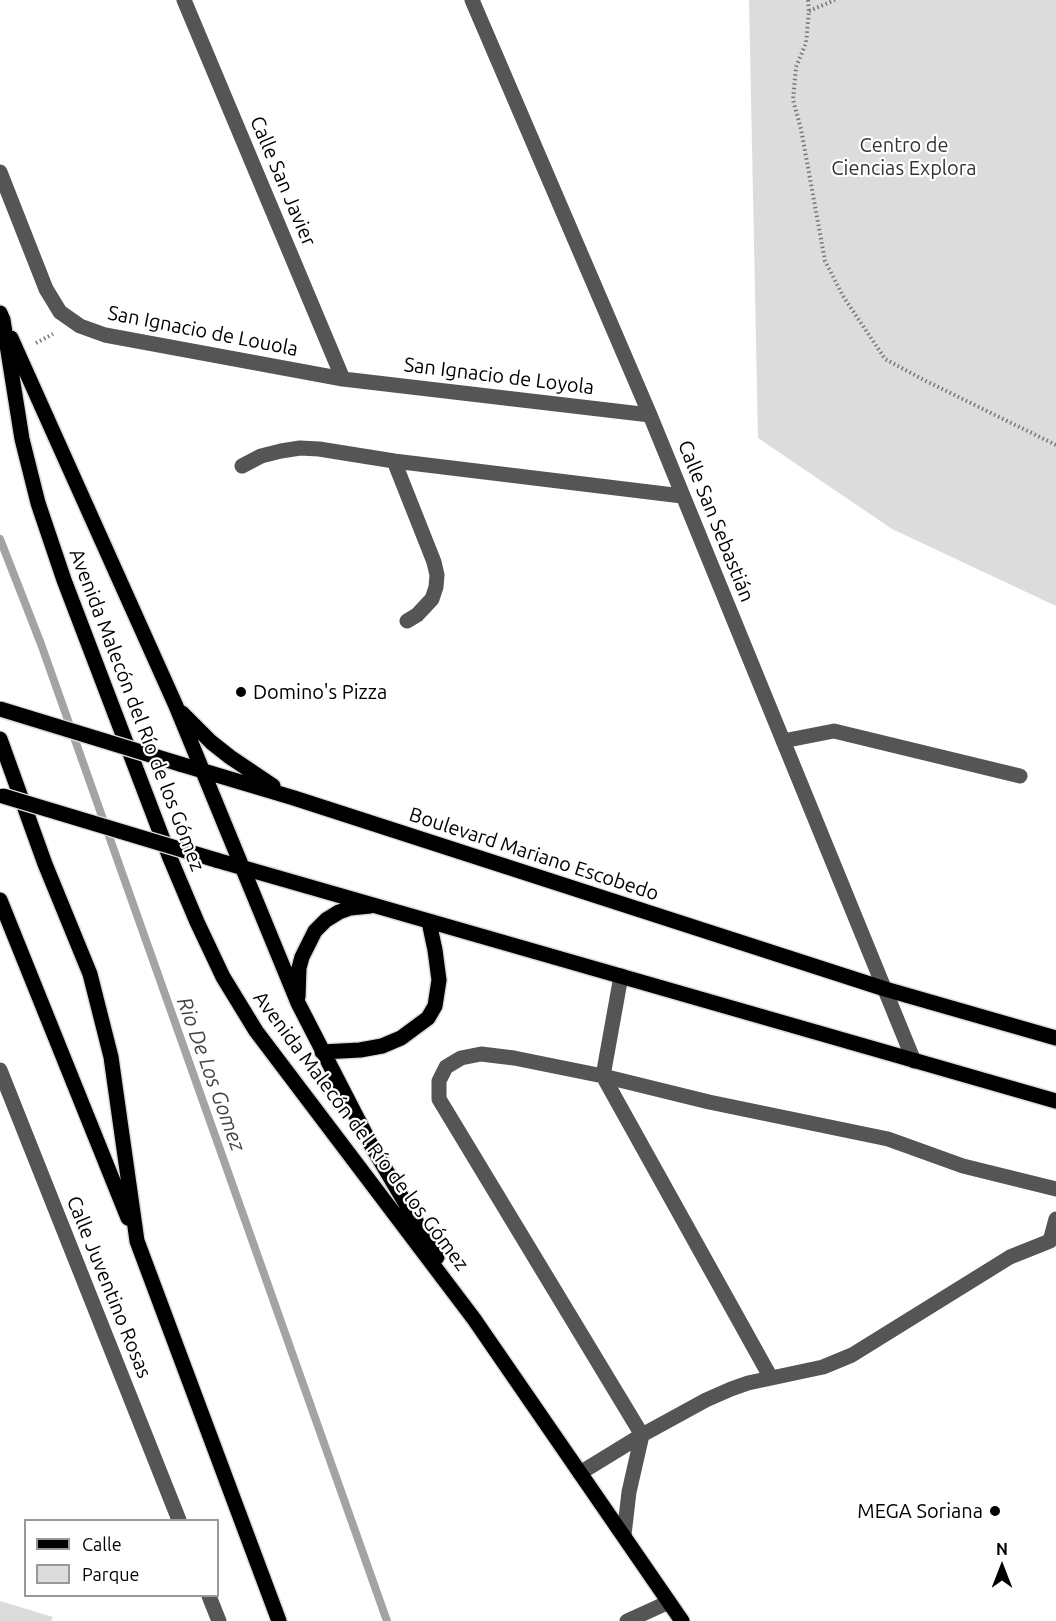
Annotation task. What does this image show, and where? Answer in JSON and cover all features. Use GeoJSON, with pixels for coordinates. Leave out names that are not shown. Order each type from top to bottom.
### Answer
{"type":"FeatureCollection","features":[{"type":"Feature","properties":{"kind":"main road"},"geometry":{"type":"LineString","coordinates":[[1,316],[176,706],[298,1003],[370,1143],[474,1319]]}},
{"type":"Feature","properties":{"kind":"main road","name":"Avenida Malecón del Río de los Gómez"},"geometry":{"type":"LineString","coordinates":[[1,316],[22,439],[38,503],[73,603],[170,858],[223,977],[256,1031],[474,1319],[682,1621]]}},
{"type":"Feature","properties":{"kind":"main road"},"geometry":{"type":"LineString","coordinates":[[176,706],[230,758],[294,798]]}},
{"type":"Feature","properties":{"kind":"main road","name":"Boulevard Mariano Escobedo"},"geometry":{"type":"LineString","coordinates":[[0,709],[294,798],[885,989],[1056,1038]]}},
{"type":"Feature","properties":{"kind":"main road"},"geometry":{"type":"LineString","coordinates":[[0,739],[45,864],[90,974],[111,1057],[137,1241]]}},
{"type":"Feature","properties":{"kind":"main road"},"geometry":{"type":"LineString","coordinates":[[2,795],[216,860],[383,906],[429,922],[1056,1101]]}},
{"type":"Feature","properties":{"kind":"main road"},"geometry":{"type":"LineString","coordinates":[[0,900],[137,1241],[279,1621]]}},
{"type":"Feature","properties":{"kind":"main road"},"geometry":{"type":"LineString","coordinates":[[298,1003],[298,976],[302,957],[315,931],[326,920],[350,908],[383,906]]}},
{"type":"Feature","properties":{"kind":"main road"},"geometry":{"type":"LineString","coordinates":[[322,1052],[382,1046],[401,1038],[428,1018],[435,1006],[439,980],[429,922]]}},
{"type":"Feature","properties":{"kind":"street","name":"Calle San Javier"},"geometry":{"type":"LineString","coordinates":[[184,0],[343,379]]}},
{"type":"Feature","properties":{"kind":"street","name":"Calle San Sebastián"},"geometry":{"type":"LineString","coordinates":[[472,0],[650,415],[914,1061]]}},
{"type":"Feature","properties":{"kind":"street","name":"San Ignacio de Louola"},"geometry":{"type":"LineString","coordinates":[[0,172],[46,289],[60,312],[75,322],[105,334],[343,379]]}},
{"type":"Feature","properties":{"kind":"street","name":"San Ignacio de Loyola"},"geometry":{"type":"LineString","coordinates":[[343,379],[650,415]]}},
{"type":"Feature","properties":{"kind":"street"},"geometry":{"type":"LineString","coordinates":[[242,466],[261,456],[281,451],[300,448],[319,449],[682,496]]}},
{"type":"Feature","properties":{"kind":"street"},"geometry":{"type":"LineString","coordinates":[[394,460],[437,575],[432,599],[417,615],[407,621]]}},
{"type":"Feature","properties":{"kind":"street"},"geometry":{"type":"LineString","coordinates":[[783,741],[834,731],[1020,776]]}},
{"type":"Feature","properties":{"kind":"street"},"geometry":{"type":"LineString","coordinates":[[621,976],[603,1076],[771,1378]]}},
{"type":"Feature","properties":{"kind":"street"},"geometry":{"type":"LineString","coordinates":[[624,1535],[629,1492],[642,1435],[439,1100],[439,1081],[446,1067],[461,1058],[481,1054],[514,1058],[888,1139],[963,1166],[1056,1189]]}},
{"type":"Feature","properties":{"kind":"street","name":"Calle Juventino Rosas"},"geometry":{"type":"LineString","coordinates":[[0,1070],[178,1519]]}},
{"type":"Feature","properties":{"kind":"street"},"geometry":{"type":"LineString","coordinates":[[580,1473],[642,1435],[731,1389],[823,1367],[852,1355],[1010,1257],[1053,1242],[1056,1219]]}},
{"type":"Feature","properties":{"kind":"street"},"geometry":{"type":"LineString","coordinates":[[209,1597],[219,1621]]}},
{"type":"Feature","properties":{"kind":"street"},"geometry":{"type":"LineString","coordinates":[[627,1621],[669,1602]]}},
{"type":"Feature","properties":{"kind":"path"},"geometry":{"type":"LineString","coordinates":[[808,0],[806,43],[796,67],[793,100],[801,129],[825,261],[843,296],[885,359],[1056,445]]}},
{"type":"Feature","properties":{"kind":"path"},"geometry":{"type":"LineString","coordinates":[[809,10],[835,0]]}},
{"type":"Feature","properties":{"kind":"path"},"geometry":{"type":"LineString","coordinates":[[18,352],[75,322]]}},
{"type":"Feature","properties":{"kind":"green space","name":"Centro de Ciencias Explora"},"geometry":{"type":"Polygon","coordinates":[[[749,0],[1056,0],[1056,606],[892,529],[758,438],[749,0]]]}},
{"type":"Feature","properties":{"kind":"green space"},"geometry":{"type":"Polygon","coordinates":[[[0,1601],[53,1617],[51,1621],[0,1621],[0,1601]]]}},
{"type":"Feature","properties":{"kind":"waterway","name":"Rio De Los Gomez"},"geometry":{"type":"LineString","coordinates":[[0,539],[41,644],[387,1621]]}},
{"type":"Feature","properties":{"kind":"place","name":"Domino's Pizza"},"geometry":{"type":"Point","coordinates":[241,692]}},
{"type":"Feature","properties":{"kind":"place","name":"MEGA Soriana"},"geometry":{"type":"Point","coordinates":[995,1511]}}]}
